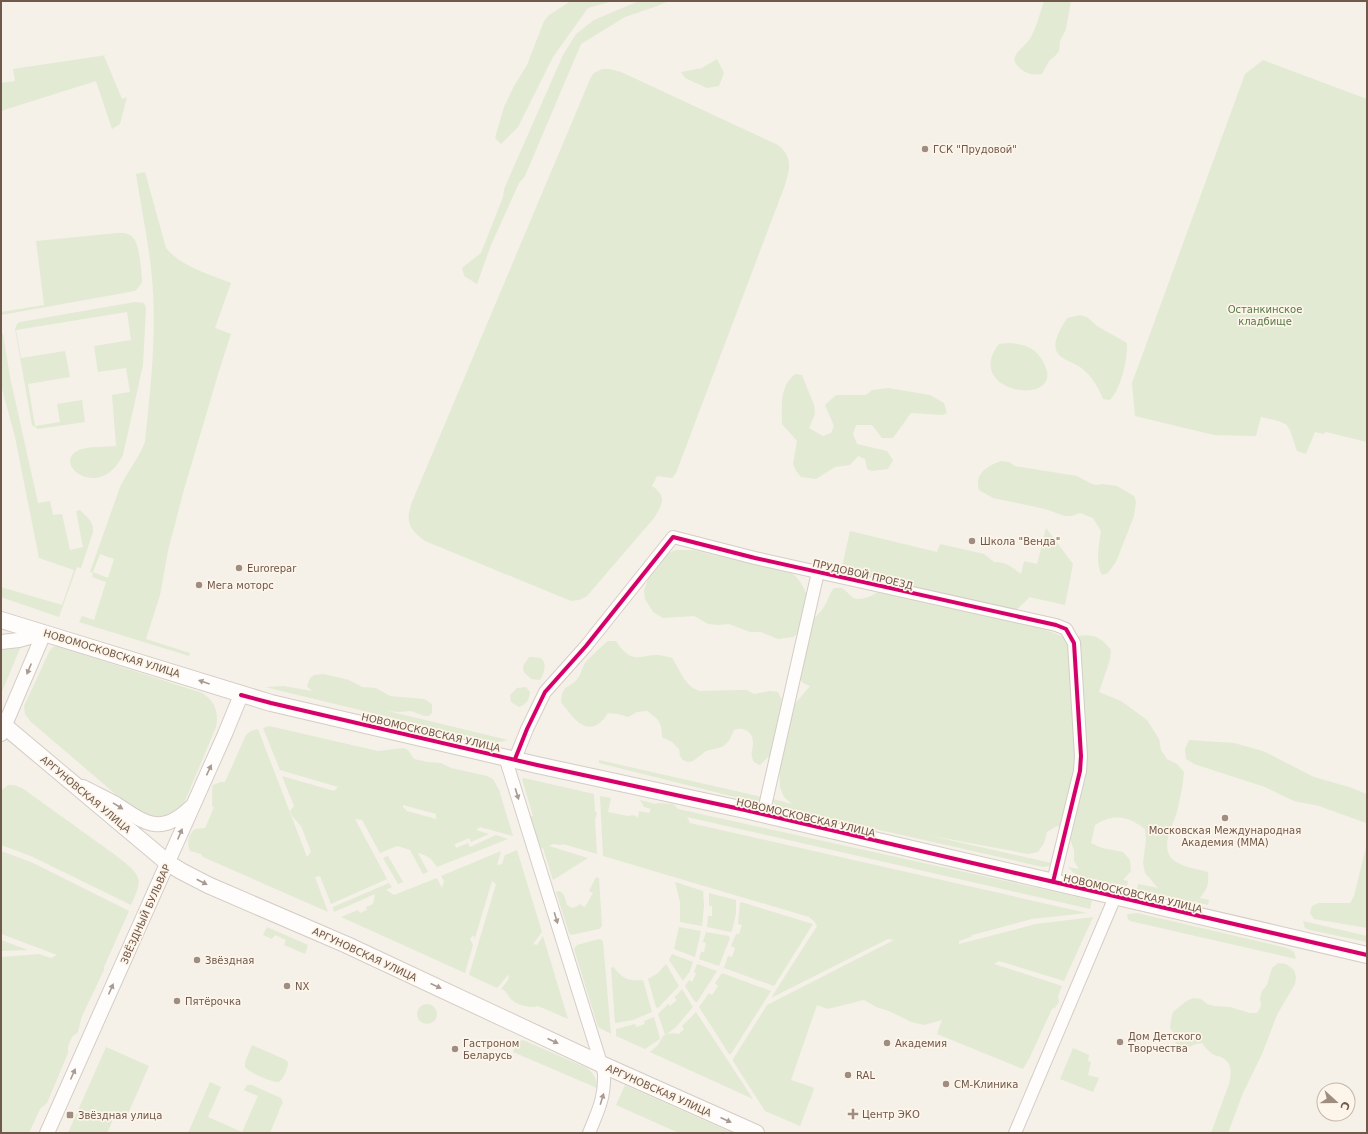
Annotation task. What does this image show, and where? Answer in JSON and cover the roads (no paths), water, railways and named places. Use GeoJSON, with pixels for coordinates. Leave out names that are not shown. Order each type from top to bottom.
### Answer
{"type":"FeatureCollection","features":[{"type":"Feature","properties":{"kind":"main road","name":"НОВОМОСКОВСКАЯ УЛИЦА"},"geometry":{"type":"LineString","coordinates":[[1,620],[271,703],[1367,955]]}},
{"type":"Feature","properties":{"kind":"main road","name":"АРГУНОВСКАЯ УЛИЦА"},"geometry":{"type":"LineString","coordinates":[[2,727],[71,781],[168,863],[181,871],[208,885],[347,945],[601,1064],[756,1133]]}},
{"type":"Feature","properties":{"kind":"street","name":"ПРУДОВОЙ ПРОЕЗД"},"geometry":{"type":"LineString","coordinates":[[510,758],[527,729],[545,692],[586,646],[674,537],[755,558],[1056,624],[1066,629],[1074,643],[1081,756],[1080,771],[1053,882]]}},
{"type":"Feature","properties":{"kind":"street"},"geometry":{"type":"LineString","coordinates":[[763,815],[818,572]]}},
{"type":"Feature","properties":{"kind":"street"},"geometry":{"type":"LineString","coordinates":[[1,642],[19,640],[44,633]]}},
{"type":"Feature","properties":{"kind":"street"},"geometry":{"type":"LineString","coordinates":[[2,727],[44,633]]}},
{"type":"Feature","properties":{"kind":"street","name":"ЗВЁЗДНЫЙ БУЛЬВАР"},"geometry":{"type":"LineString","coordinates":[[47,1133],[168,863],[241,694]]}},
{"type":"Feature","properties":{"kind":"street"},"geometry":{"type":"LineString","coordinates":[[510,758],[604,1073],[605,1088],[589,1133]]}},
{"type":"Feature","properties":{"kind":"street"},"geometry":{"type":"LineString","coordinates":[[71,781],[109,800],[147,823],[166,824],[183,815],[193,805]]}},
{"type":"Feature","properties":{"kind":"street"},"geometry":{"type":"LineString","coordinates":[[1015,1133],[1115,897]]}},
{"type":"Feature","properties":{"kind":"place","name":"ГСК \"Прудовой\""},"geometry":{"type":"Point","coordinates":[925,149]}},
{"type":"Feature","properties":{"kind":"place","name":"Школа \"Венда\""},"geometry":{"type":"Point","coordinates":[972,541]}},
{"type":"Feature","properties":{"kind":"place","name":"Eurorepar"},"geometry":{"type":"Point","coordinates":[239,568]}},
{"type":"Feature","properties":{"kind":"place","name":"Мега моторс"},"geometry":{"type":"Point","coordinates":[199,585]}},
{"type":"Feature","properties":{"kind":"place","name":"Московская Международная Академия (ММА)"},"geometry":{"type":"Point","coordinates":[1225,818]}},
{"type":"Feature","properties":{"kind":"place","name":"Звёздная"},"geometry":{"type":"Point","coordinates":[197,960]}},
{"type":"Feature","properties":{"kind":"place","name":"NX"},"geometry":{"type":"Point","coordinates":[287,986]}},
{"type":"Feature","properties":{"kind":"place","name":"Пятёрочка"},"geometry":{"type":"Point","coordinates":[177,1001]}},
{"type":"Feature","properties":{"kind":"place","name":"Дом Детского Творчества"},"geometry":{"type":"Point","coordinates":[1120,1042]}},
{"type":"Feature","properties":{"kind":"place","name":"Академия"},"geometry":{"type":"Point","coordinates":[887,1043]}},
{"type":"Feature","properties":{"kind":"place","name":"Гастроном Беларусь"},"geometry":{"type":"Point","coordinates":[455,1049]}},
{"type":"Feature","properties":{"kind":"place","name":"RAL"},"geometry":{"type":"Point","coordinates":[848,1075]}},
{"type":"Feature","properties":{"kind":"place","name":"СМ-Клиника"},"geometry":{"type":"Point","coordinates":[946,1084]}},
{"type":"Feature","properties":{"kind":"place","name":"Центр ЭКО"},"geometry":{"type":"Point","coordinates":[853,1114]}},
{"type":"Feature","properties":{"kind":"place","name":"Звёздная улица"},"geometry":{"type":"Point","coordinates":[70,1115]}},
{"type":"Feature","properties":{"kind":"park label","name":"Останкинское кладбище"},"geometry":{"type":"Point","coordinates":[1265,314]}}]}
